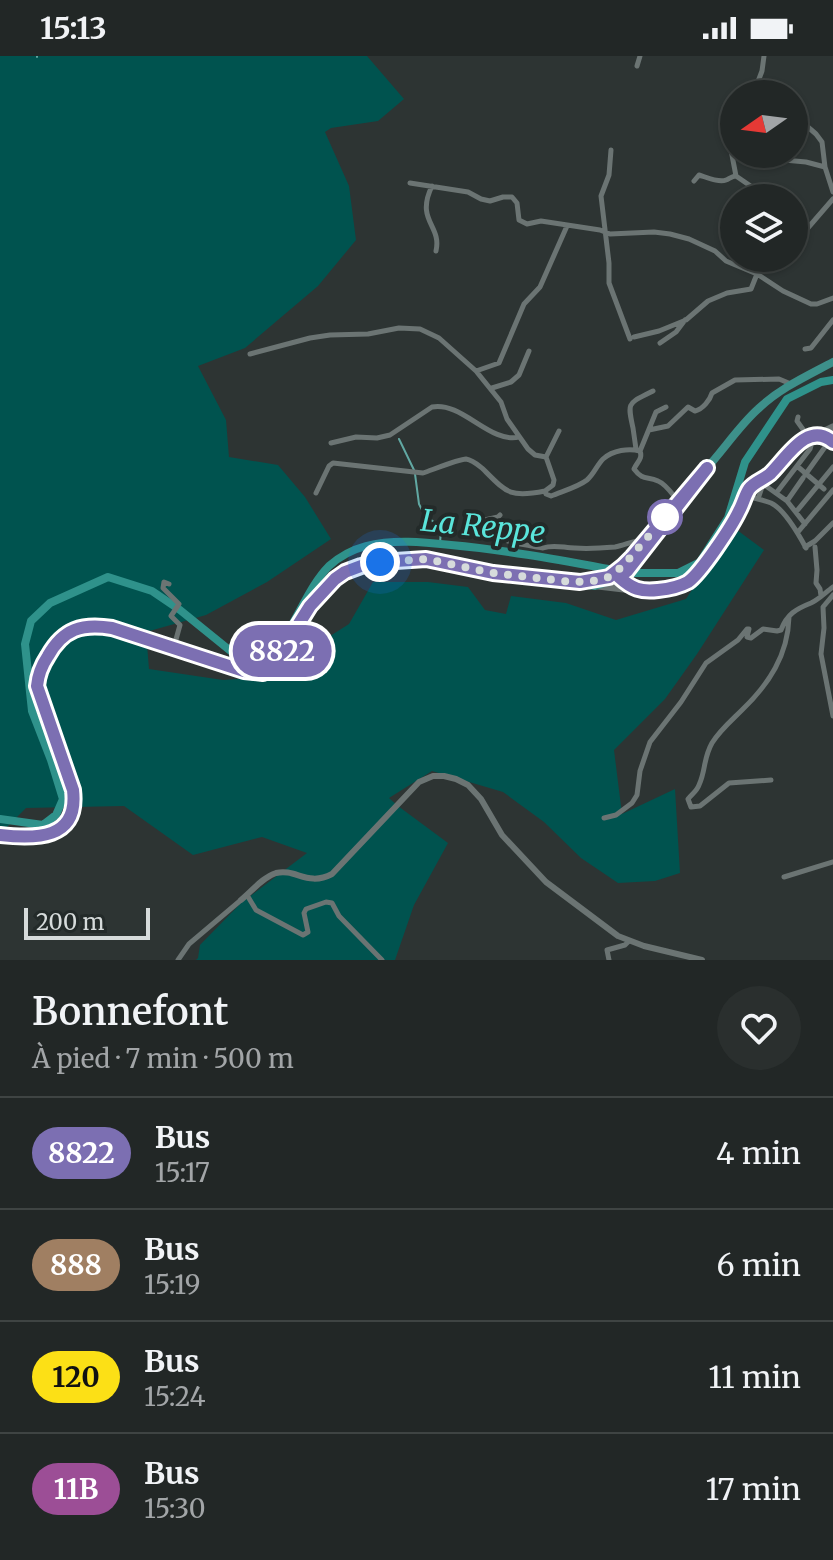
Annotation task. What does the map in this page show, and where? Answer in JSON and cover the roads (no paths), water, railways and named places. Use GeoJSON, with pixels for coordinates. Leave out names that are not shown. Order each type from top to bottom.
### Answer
{"type":"FeatureCollection","features":[{"type":"Feature","properties":{"kind":"main road"},"geometry":{"type":"LineString","coordinates":[[0,836],[33,838],[53,834],[70,816],[73,790],[37,686],[46,659],[66,633],[78,628],[103,626],[258,673],[267,671],[273,665],[310,606],[335,579],[345,572],[371,564],[426,559],[493,573],[595,586],[620,578],[746,421],[791,384],[833,362]]}},
{"type":"Feature","properties":{"kind":"main road"},"geometry":{"type":"LineString","coordinates":[[572,582],[620,578],[640,591],[687,583],[736,517],[750,487],[762,482],[791,450],[833,427]]}},
{"type":"Feature","properties":{"kind":"main road"},"geometry":{"type":"LineString","coordinates":[[832,441],[829,432],[833,427]]}},
{"type":"Feature","properties":{"kind":"main road"},"geometry":{"type":"LineString","coordinates":[[812,436],[823,435],[832,441]]}},
{"type":"Feature","properties":{"kind":"main road"},"geometry":{"type":"LineString","coordinates":[[620,578],[623,566],[707,468]]}},
{"type":"Feature","properties":{"kind":"street"},"geometry":{"type":"LineString","coordinates":[[637,66],[640,56]]}},
{"type":"Feature","properties":{"kind":"street"},"geometry":{"type":"LineString","coordinates":[[759,80],[764,56]]}},
{"type":"Feature","properties":{"kind":"street"},"geometry":{"type":"LineString","coordinates":[[808,127],[822,142],[825,167],[833,192]]}},
{"type":"Feature","properties":{"kind":"street"},"geometry":{"type":"LineString","coordinates":[[611,150],[609,175],[601,196],[609,283],[632,338],[686,320]]}},
{"type":"Feature","properties":{"kind":"street"},"geometry":{"type":"LineString","coordinates":[[808,163],[825,167]]}},
{"type":"Feature","properties":{"kind":"street"},"geometry":{"type":"LineString","coordinates":[[734,168],[736,176]]}},
{"type":"Feature","properties":{"kind":"street"},"geometry":{"type":"LineString","coordinates":[[694,181],[699,175],[719,181],[736,176],[748,184]]}},
{"type":"Feature","properties":{"kind":"street"},"geometry":{"type":"LineString","coordinates":[[410,183],[468,192],[490,201],[512,197],[517,203],[522,223],[541,221],[610,234],[654,232],[689,239],[811,304],[833,298]]}},
{"type":"Feature","properties":{"kind":"street"},"geometry":{"type":"LineString","coordinates":[[432,186],[425,210],[438,243],[436,251]]}},
{"type":"Feature","properties":{"kind":"street"},"geometry":{"type":"LineString","coordinates":[[808,228],[833,199]]}},
{"type":"Feature","properties":{"kind":"street"},"geometry":{"type":"LineString","coordinates":[[476,371],[499,363],[524,304],[540,287],[567,226]]}},
{"type":"Feature","properties":{"kind":"street"},"geometry":{"type":"LineString","coordinates":[[660,343],[708,301],[727,293],[751,289],[757,274]]}},
{"type":"Feature","properties":{"kind":"street"},"geometry":{"type":"LineString","coordinates":[[805,349],[811,348],[833,320]]}},
{"type":"Feature","properties":{"kind":"street"},"geometry":{"type":"LineString","coordinates":[[250,354],[320,336],[368,334],[399,328],[420,329],[439,338],[476,371],[492,388],[507,419],[528,449],[535,455],[546,457]]}},
{"type":"Feature","properties":{"kind":"street"},"geometry":{"type":"LineString","coordinates":[[492,388],[511,382],[519,375],[529,351]]}},
{"type":"Feature","properties":{"kind":"street"},"geometry":{"type":"LineString","coordinates":[[649,430],[668,426],[688,407],[698,410],[712,393],[729,382],[779,379],[791,384]]}},
{"type":"Feature","properties":{"kind":"street"},"geometry":{"type":"LineString","coordinates":[[653,391],[630,404],[628,410],[641,459],[634,469],[648,479],[659,481],[678,501]]}},
{"type":"Feature","properties":{"kind":"street"},"geometry":{"type":"LineString","coordinates":[[331,443],[356,437],[390,435],[437,405],[454,410],[506,437],[519,437]]}},
{"type":"Feature","properties":{"kind":"street"},"geometry":{"type":"LineString","coordinates":[[638,450],[656,412],[666,407]]}},
{"type":"Feature","properties":{"kind":"street"},"geometry":{"type":"LineString","coordinates":[[777,492],[812,442],[812,436],[797,421],[798,417]]}},
{"type":"Feature","properties":{"kind":"street"},"geometry":{"type":"LineString","coordinates":[[316,493],[333,463],[423,473],[465,459],[475,463],[504,491],[528,494],[545,491],[554,480],[546,457],[559,431]]}},
{"type":"Feature","properties":{"kind":"street"},"geometry":{"type":"LineString","coordinates":[[787,501],[832,441]]}},
{"type":"Feature","properties":{"kind":"street"},"geometry":{"type":"LineString","coordinates":[[545,491],[551,496],[585,482],[604,458],[619,451],[638,450]]}},
{"type":"Feature","properties":{"kind":"street"},"geometry":{"type":"LineString","coordinates":[[797,466],[828,491]]}},
{"type":"Feature","properties":{"kind":"street"},"geometry":{"type":"LineString","coordinates":[[798,532],[828,491],[833,467]]}},
{"type":"Feature","properties":{"kind":"street"},"geometry":{"type":"LineString","coordinates":[[758,499],[762,482],[787,501],[805,524]]}},
{"type":"Feature","properties":{"kind":"street"},"geometry":{"type":"LineString","coordinates":[[796,512],[828,491]]}},
{"type":"Feature","properties":{"kind":"street"},"geometry":{"type":"LineString","coordinates":[[746,496],[775,505],[785,521],[798,532],[805,547],[815,544],[833,523]]}},
{"type":"Feature","properties":{"kind":"street"},"geometry":{"type":"LineString","coordinates":[[500,515],[480,521],[480,524],[509,542],[543,548],[556,545],[579,549],[618,546],[640,539],[644,543]]}},
{"type":"Feature","properties":{"kind":"street"},"geometry":{"type":"LineString","coordinates":[[815,544],[816,583],[821,596]]}},
{"type":"Feature","properties":{"kind":"street"},"geometry":{"type":"LineString","coordinates":[[169,584],[164,582],[163,588],[179,604],[171,616],[180,625],[175,643],[183,651]]}},
{"type":"Feature","properties":{"kind":"street"},"geometry":{"type":"LineString","coordinates":[[604,818],[616,815],[632,803],[637,795],[645,752],[650,742],[706,663],[738,640],[747,629],[747,637],[751,638],[763,629],[781,630],[785,620],[802,605],[814,603],[833,587]]}},
{"type":"Feature","properties":{"kind":"street"},"geometry":{"type":"LineString","coordinates":[[833,595],[823,607],[821,654],[833,716]]}},
{"type":"Feature","properties":{"kind":"street"},"geometry":{"type":"LineString","coordinates":[[771,780],[729,783],[700,806],[691,807],[688,799],[698,789],[705,758],[713,741],[773,675],[784,651],[789,616]]}},
{"type":"Feature","properties":{"kind":"street"},"geometry":{"type":"LineString","coordinates":[[178,960],[189,944],[275,873],[317,880],[332,874],[419,782],[433,776],[456,779],[476,792],[502,835],[546,882],[618,936],[702,960]]}},
{"type":"Feature","properties":{"kind":"street"},"geometry":{"type":"LineString","coordinates":[[784,877],[833,862]]}},
{"type":"Feature","properties":{"kind":"street"},"geometry":{"type":"LineString","coordinates":[[247,895],[256,910],[303,935],[308,932],[306,909],[332,903],[339,916],[382,960]]}},
{"type":"Feature","properties":{"kind":"street"},"geometry":{"type":"LineString","coordinates":[[609,960],[607,950],[629,941]]}},
{"type":"Feature","properties":{"kind":"waterway","name":"La Reppe"},"geometry":{"type":"LineString","coordinates":[[630,573],[678,573],[700,562],[728,518],[745,462],[787,399],[821,382],[833,380]]}},
{"type":"Feature","properties":{"kind":"waterway"},"geometry":{"type":"LineString","coordinates":[[399,439],[414,470]]}},
{"type":"Feature","properties":{"kind":"waterway"},"geometry":{"type":"LineString","coordinates":[[415,474],[419,504],[424,514],[441,528],[440,544]]}},
{"type":"Feature","properties":{"kind":"waterway","name":"La Reppe"},"geometry":{"type":"LineString","coordinates":[[0,819],[43,825],[56,815],[63,799],[32,711],[25,644],[31,621],[50,603],[108,577],[152,591],[238,657],[258,664],[288,632],[311,590],[329,566],[355,549],[366,546],[398,542],[440,544],[512,552],[614,570]]}}]}
